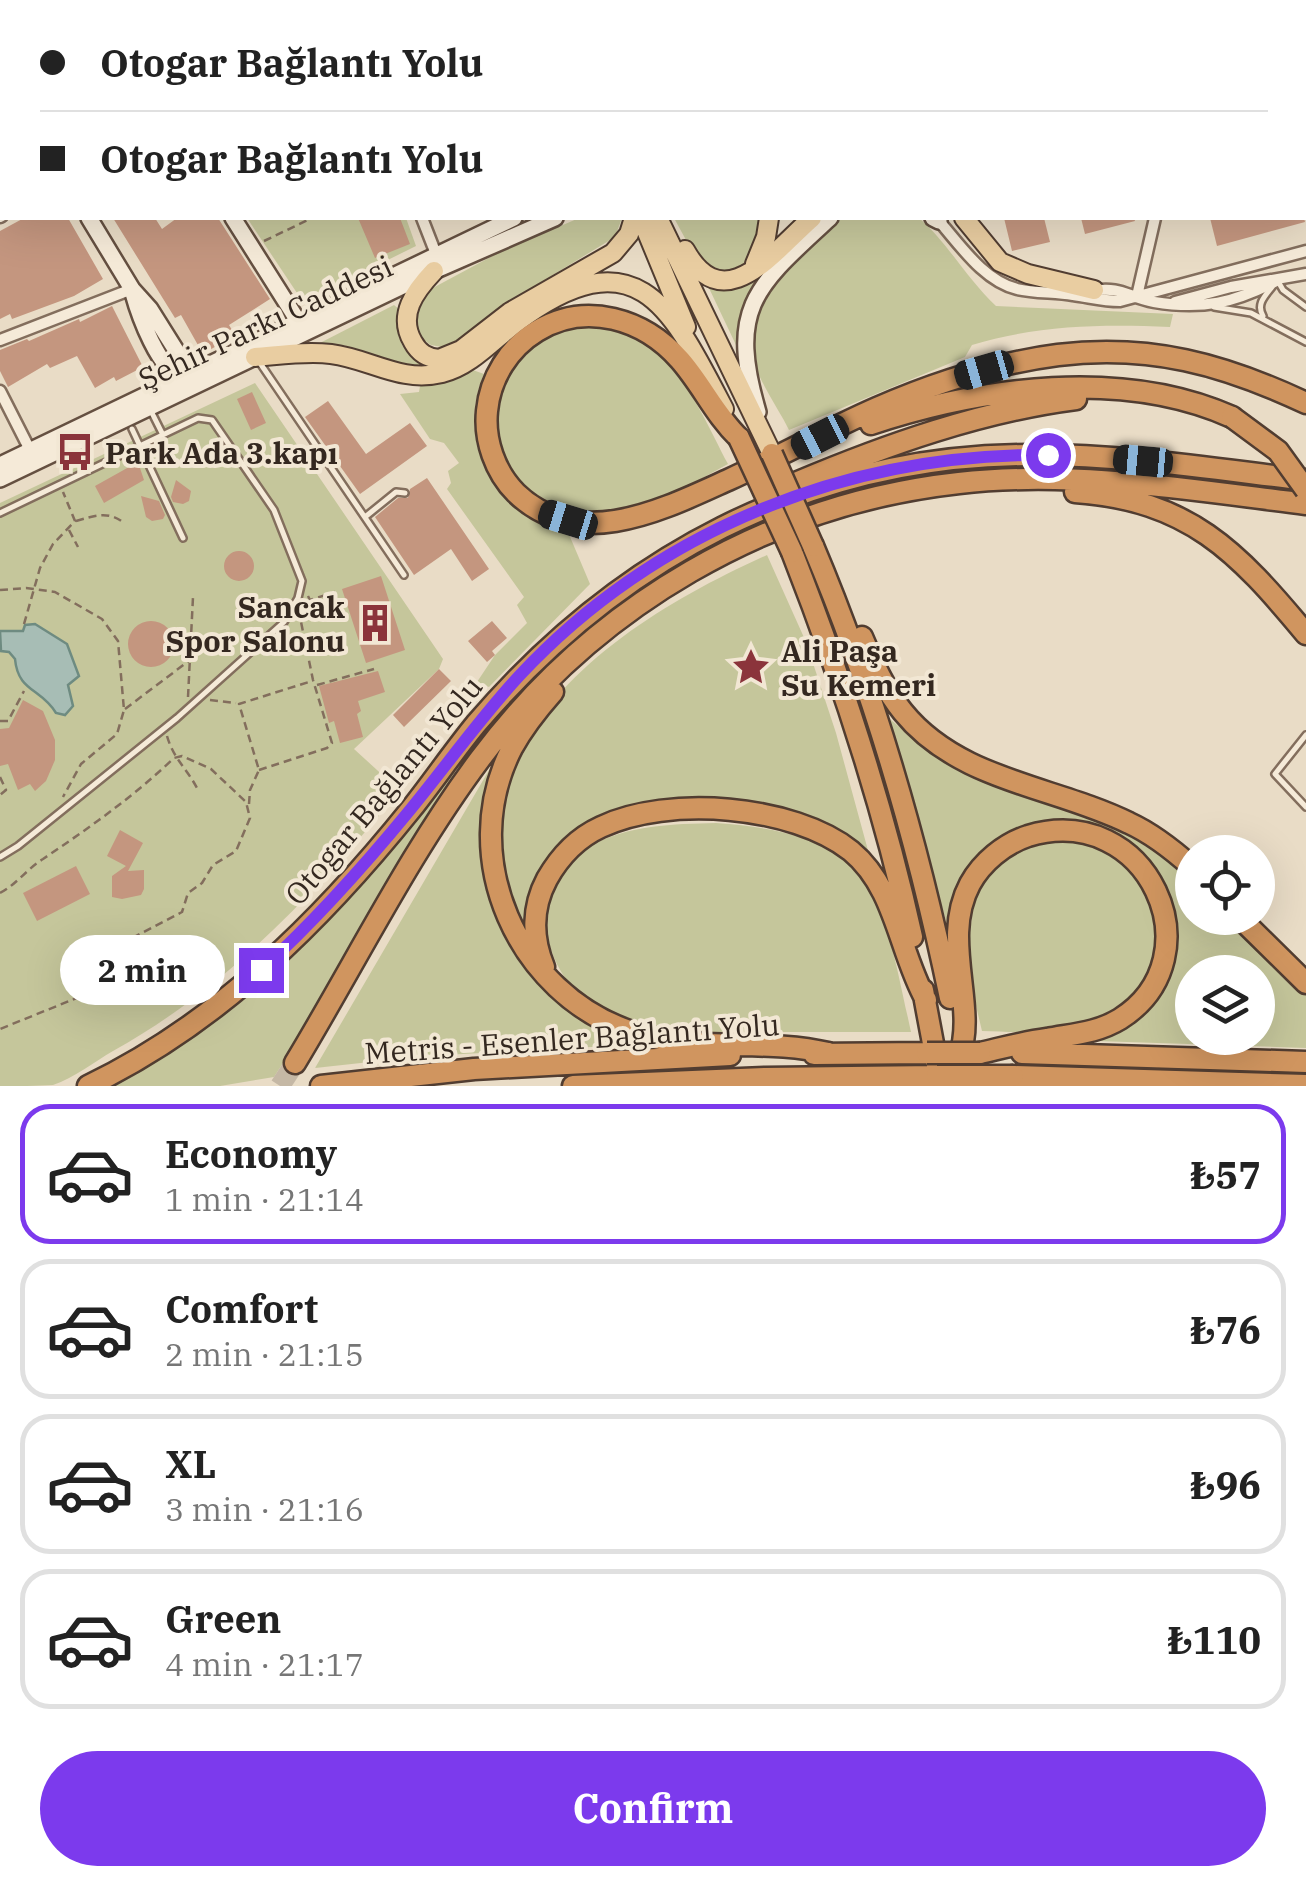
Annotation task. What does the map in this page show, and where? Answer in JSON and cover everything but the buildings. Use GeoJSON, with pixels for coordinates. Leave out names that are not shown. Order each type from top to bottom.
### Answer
{"type":"FeatureCollection","features":[{"type":"Feature","properties":{"kind":"highway"},"geometry":{"type":"LineString","coordinates":[[910,1086],[939,1081],[926,1000],[880,809],[828,645],[792,552],[740,438],[724,423],[666,346],[644,330],[608,317],[573,317],[556,322],[529,336],[498,370],[487,408],[486,430],[491,451],[512,489],[546,513],[568,520],[603,522],[650,514],[783,452],[874,409],[930,386],[1058,355],[1155,353],[1182,357],[1257,380],[1306,403]]}},
{"type":"Feature","properties":{"kind":"highway"},"geometry":{"type":"LineString","coordinates":[[783,452],[909,412],[994,395],[1051,389],[1148,393],[1202,404],[1232,417],[1278,451],[1306,490]]}},
{"type":"Feature","properties":{"kind":"highway"},"geometry":{"type":"LineString","coordinates":[[743,516],[781,490],[834,467],[977,420],[1072,399],[1148,393]]}},
{"type":"Feature","properties":{"kind":"highway"},"geometry":{"type":"LineString","coordinates":[[783,452],[813,546],[851,640],[898,788],[969,1055]]}},
{"type":"Feature","properties":{"kind":"highway","name":"Otogar Bağlantı Yolu"},"geometry":{"type":"LineString","coordinates":[[88,1086],[196,1022],[278,954],[410,810],[499,699],[570,628],[651,567],[743,516],[810,490],[893,468],[990,456],[1116,459],[1306,480]]}},
{"type":"Feature","properties":{"kind":"highway","name":"Otogar Bağlantı Yolu"},"geometry":{"type":"LineString","coordinates":[[295,1064],[402,880],[480,759],[532,695],[617,620],[697,567],[759,536],[822,512],[960,482],[1069,480],[1143,484],[1306,504]]}},
{"type":"Feature","properties":{"kind":"highway"},"geometry":{"type":"LineString","coordinates":[[913,490],[1087,493],[1180,518],[1230,549],[1306,634]]}},
{"type":"Feature","properties":{"kind":"highway"},"geometry":{"type":"LineString","coordinates":[[813,546],[844,594],[887,690],[901,710],[935,742],[1003,778],[1132,824],[1175,853]]}},
{"type":"Feature","properties":{"kind":"highway"},"geometry":{"type":"LineString","coordinates":[[617,620],[603,641],[533,716],[512,747],[497,788],[491,841],[497,888],[523,948],[554,987],[592,1014],[645,1036],[787,1046],[828,1053],[1096,1053],[1306,1062]]}},
{"type":"Feature","properties":{"kind":"highway"},"geometry":{"type":"LineString","coordinates":[[554,987],[538,951],[536,905],[555,865],[569,848],[601,826],[620,820],[716,810],[797,822],[818,830],[852,852],[888,902],[926,1000]]}},
{"type":"Feature","properties":{"kind":"highway"},"geometry":{"type":"LineString","coordinates":[[963,1086],[969,1055],[958,929],[962,903],[981,868],[1002,848],[1048,832],[1091,834],[1123,848],[1148,875],[1163,908],[1162,962],[1144,996],[1120,1018],[1086,1034],[969,1055]]}},
{"type":"Feature","properties":{"kind":"highway"},"geometry":{"type":"LineString","coordinates":[[1257,935],[1306,984]]}},
{"type":"Feature","properties":{"kind":"highway","name":"Metris - Esenler Bağlantı Yolu"},"geometry":{"type":"LineString","coordinates":[[321,1086],[557,1063],[828,1053]]}},
{"type":"Feature","properties":{"kind":"highway"},"geometry":{"type":"LineString","coordinates":[[1012,1076],[1306,1085]]}},
{"type":"Feature","properties":{"kind":"highway"},"geometry":{"type":"LineString","coordinates":[[1012,1076],[1058,1086]]}},
{"type":"Feature","properties":{"kind":"highway","name":"Metris - Esenler Bağlantı Yolu"},"geometry":{"type":"LineString","coordinates":[[572,1086],[714,1080],[939,1081],[1012,1076]]}},
{"type":"Feature","properties":{"kind":"main road"},"geometry":{"type":"LineString","coordinates":[[91,220],[132,289],[150,309],[182,360],[185,383]]}},
{"type":"Feature","properties":{"kind":"main road"},"geometry":{"type":"LineString","coordinates":[[234,220],[298,321]]}},
{"type":"Feature","properties":{"kind":"main road","name":"Şehir Parkı Caddesi"},"geometry":{"type":"LineString","coordinates":[[0,464],[185,383],[255,357],[510,220]]}},
{"type":"Feature","properties":{"kind":"main road","name":"Şehir Parkı Caddesi"},"geometry":{"type":"LineString","coordinates":[[0,479],[149,407],[298,321],[550,220]]}},
{"type":"Feature","properties":{"kind":"main road"},"geometry":{"type":"LineString","coordinates":[[435,263],[418,288],[406,320],[408,335],[418,350],[439,359],[461,350],[521,306],[612,254],[637,220]]}},
{"type":"Feature","properties":{"kind":"main road"},"geometry":{"type":"LineString","coordinates":[[639,220],[701,365],[740,438]]}},
{"type":"Feature","properties":{"kind":"main road"},"geometry":{"type":"LineString","coordinates":[[663,220],[695,268],[706,278],[719,282],[731,281],[751,270],[810,220]]}},
{"type":"Feature","properties":{"kind":"main road"},"geometry":{"type":"LineString","coordinates":[[663,220],[783,452]]}},
{"type":"Feature","properties":{"kind":"main road"},"geometry":{"type":"LineString","coordinates":[[751,270],[761,255],[769,220]]}},
{"type":"Feature","properties":{"kind":"main road"},"geometry":{"type":"LineString","coordinates":[[783,452],[744,358],[748,317],[778,266],[828,220]]}},
{"type":"Feature","properties":{"kind":"main road"},"geometry":{"type":"LineString","coordinates":[[966,220],[1000,262],[1086,293]]}},
{"type":"Feature","properties":{"kind":"main road"},"geometry":{"type":"LineString","coordinates":[[255,357],[307,352],[335,354],[393,374],[427,376],[447,372],[464,364],[541,306],[572,291],[612,282],[645,292],[659,302],[701,365]]}},
{"type":"Feature","properties":{"kind":"street"},"geometry":{"type":"LineString","coordinates":[[423,220],[435,263]]}},
{"type":"Feature","properties":{"kind":"street"},"geometry":{"type":"LineString","coordinates":[[938,220],[974,260],[1012,288],[1086,293],[1123,290],[1152,302],[1211,306],[1258,291],[1278,280]]}},
{"type":"Feature","properties":{"kind":"street"},"geometry":{"type":"LineString","coordinates":[[1137,296],[1155,220]]}},
{"type":"Feature","properties":{"kind":"street"},"geometry":{"type":"LineString","coordinates":[[1086,293],[1101,301],[1137,296],[1306,251]]}},
{"type":"Feature","properties":{"kind":"street"},"geometry":{"type":"LineString","coordinates":[[1175,303],[1230,287],[1302,277]]}},
{"type":"Feature","properties":{"kind":"street"},"geometry":{"type":"LineString","coordinates":[[0,340],[132,289]]}},
{"type":"Feature","properties":{"kind":"street"},"geometry":{"type":"LineString","coordinates":[[0,392],[30,450]]}},
{"type":"Feature","properties":{"kind":"lane"},"geometry":{"type":"LineString","coordinates":[[1265,319],[1260,311],[1262,299],[1278,280],[1283,290],[1306,307]]}},
{"type":"Feature","properties":{"kind":"lane"},"geometry":{"type":"LineString","coordinates":[[1211,306],[1265,319],[1306,342]]}},
{"type":"Feature","properties":{"kind":"lane"},"geometry":{"type":"LineString","coordinates":[[255,357],[404,576]]}},
{"type":"Feature","properties":{"kind":"lane"},"geometry":{"type":"LineString","coordinates":[[149,407],[163,435]]}},
{"type":"Feature","properties":{"kind":"lane"},"geometry":{"type":"LineString","coordinates":[[0,513],[198,418],[212,420],[274,510],[302,581],[298,598],[284,622],[165,728],[0,857]]}},
{"type":"Feature","properties":{"kind":"lane"},"geometry":{"type":"LineString","coordinates":[[132,429],[183,538]]}},
{"type":"Feature","properties":{"kind":"lane"},"geometry":{"type":"LineString","coordinates":[[364,517],[396,492],[405,493]]}},
{"type":"Feature","properties":{"kind":"lane"},"geometry":{"type":"LineString","coordinates":[[1306,735],[1275,774],[1306,806]]}},
{"type":"Feature","properties":{"kind":"lane"},"geometry":{"type":"LineString","coordinates":[[1300,800],[1306,794]]}},
{"type":"Feature","properties":{"kind":"path"},"geometry":{"type":"LineString","coordinates":[[252,247],[308,220]]}},
{"type":"Feature","properties":{"kind":"path"},"geometry":{"type":"LineString","coordinates":[[60,484],[75,521]]}},
{"type":"Feature","properties":{"kind":"path"},"geometry":{"type":"LineString","coordinates":[[24,624],[33,589],[53,544],[75,521],[102,514],[124,523]]}},
{"type":"Feature","properties":{"kind":"path"},"geometry":{"type":"LineString","coordinates":[[68,529],[78,547]]}},
{"type":"Feature","properties":{"kind":"path"},"geometry":{"type":"LineString","coordinates":[[302,581],[310,600],[335,592]]}},
{"type":"Feature","properties":{"kind":"path"},"geometry":{"type":"LineString","coordinates":[[0,590],[54,592],[102,619],[118,641],[124,710],[117,734],[81,764],[55,816]]}},
{"type":"Feature","properties":{"kind":"path"},"geometry":{"type":"LineString","coordinates":[[187,709],[193,597]]}},
{"type":"Feature","properties":{"kind":"path"},"geometry":{"type":"LineString","coordinates":[[260,770],[332,743],[313,680],[298,598]]}},
{"type":"Feature","properties":{"kind":"path"},"geometry":{"type":"LineString","coordinates":[[124,710],[192,659]]}},
{"type":"Feature","properties":{"kind":"path"},"geometry":{"type":"LineString","coordinates":[[315,686],[374,669]]}},
{"type":"Feature","properties":{"kind":"path"},"geometry":{"type":"LineString","coordinates":[[0,1029],[94,991],[120,972],[134,936],[182,912],[188,893],[202,883],[213,865],[236,851],[250,818],[250,790],[260,770],[238,704],[313,680]]}},
{"type":"Feature","properties":{"kind":"path"},"geometry":{"type":"LineString","coordinates":[[0,720],[8,722],[24,691]]}},
{"type":"Feature","properties":{"kind":"path"},"geometry":{"type":"LineString","coordinates":[[165,728],[174,758],[190,772],[198,790]]}},
{"type":"Feature","properties":{"kind":"path"},"geometry":{"type":"LineString","coordinates":[[0,893],[14,886],[38,862],[89,830],[174,758],[182,756],[211,769],[248,806]]}},
{"type":"Feature","properties":{"kind":"path"},"geometry":{"type":"LineString","coordinates":[[0,777],[6,790],[0,795]]}},
{"type":"Feature","properties":{"kind":"green space"},"geometry":{"type":"Polygon","coordinates":[[[248,220],[407,220],[416,246],[303,302],[248,220]]]}},
{"type":"Feature","properties":{"kind":"green space"},"geometry":{"type":"Polygon","coordinates":[[[574,220],[621,220],[615,237],[512,300],[463,341],[447,348],[431,345],[419,337],[416,321],[421,299],[429,290],[498,253],[574,220]]]}},
{"type":"Feature","properties":{"kind":"green space"},"geometry":{"type":"Polygon","coordinates":[[[675,220],[760,220],[751,251],[736,271],[728,275],[698,262],[675,220]]]}},
{"type":"Feature","properties":{"kind":"green space"},"geometry":{"type":"Polygon","coordinates":[[[840,220],[921,220],[996,306],[1173,314],[1170,327],[1070,327],[972,345],[965,357],[789,430],[756,367],[753,337],[766,297],[809,245],[840,220]]]}},
{"type":"Feature","properties":{"kind":"green space"},"geometry":{"type":"Polygon","coordinates":[[[760,276],[747,303],[736,345],[708,286],[736,287],[760,276]]]}},
{"type":"Feature","properties":{"kind":"green space"},"geometry":{"type":"Polygon","coordinates":[[[394,305],[400,310],[401,343],[425,365],[396,367],[344,345],[318,344],[394,305]]]}},
{"type":"Feature","properties":{"kind":"green space"},"geometry":{"type":"Polygon","coordinates":[[[579,325],[609,328],[656,351],[689,391],[728,464],[664,498],[622,510],[575,510],[538,496],[512,471],[498,440],[496,406],[509,373],[536,345],[579,325]]]}},
{"type":"Feature","properties":{"kind":"green space"},"geometry":{"type":"Polygon","coordinates":[[[470,369],[484,374],[474,426],[478,450],[488,473],[520,510],[568,532],[590,584],[489,687],[477,682],[495,655],[527,623],[517,605],[524,597],[447,489],[451,483],[448,471],[459,463],[444,443],[430,439],[400,394],[419,392],[420,386],[470,369]]]}},
{"type":"Feature","properties":{"kind":"green space"},"geometry":{"type":"Polygon","coordinates":[[[255,383],[443,659],[439,669],[354,749],[400,791],[303,901],[195,997],[61,1082],[0,1086],[0,503],[255,383]]]}},
{"type":"Feature","properties":{"kind":"green space"},"geometry":{"type":"Polygon","coordinates":[[[767,555],[806,642],[869,854],[809,819],[767,806],[722,799],[650,803],[567,844],[543,865],[530,893],[525,935],[503,877],[501,819],[510,767],[536,723],[591,662],[624,636],[694,592],[767,555]]]}},
{"type":"Feature","properties":{"kind":"green space"},"geometry":{"type":"Polygon","coordinates":[[[890,719],[956,766],[1086,814],[1143,841],[1175,865],[1175,935],[1242,935],[1262,955],[1175,955],[1175,1044],[1096,1041],[1121,1027],[1159,988],[1164,902],[1151,869],[1136,853],[1114,836],[995,842],[966,870],[953,904],[949,932],[890,719]]]}},
{"type":"Feature","properties":{"kind":"green space"},"geometry":{"type":"Polygon","coordinates":[[[492,765],[491,828],[501,919],[511,947],[536,980],[571,1006],[627,1037],[628,1045],[425,1056],[315,1068],[492,765]]]}},
{"type":"Feature","properties":{"kind":"green space"},"geometry":{"type":"Polygon","coordinates":[[[449,768],[456,773],[334,983],[274,1077],[220,1086],[113,1086],[212,1023],[300,948],[379,862],[449,768]]]}},
{"type":"Feature","properties":{"kind":"green space"},"geometry":{"type":"Polygon","coordinates":[[[716,823],[770,830],[811,841],[841,857],[863,879],[879,907],[890,941],[911,1032],[669,1030],[616,1018],[591,1005],[571,986],[556,963],[548,938],[546,912],[552,887],[567,864],[590,846],[620,834],[667,825],[716,823]]]}},
{"type":"Feature","properties":{"kind":"green space"},"geometry":{"type":"Polygon","coordinates":[[[1076,841],[1107,853],[1131,873],[1147,897],[1155,925],[1154,954],[1144,981],[1125,1004],[1096,1022],[1040,1032],[982,1031],[968,948],[975,892],[985,873],[1022,845],[1076,841]]]}},
{"type":"Feature","properties":{"kind":"green space"},"geometry":{"type":"Polygon","coordinates":[[[1275,969],[1306,994],[1306,1048],[1275,1047],[1275,969]]]}},
{"type":"Feature","properties":{"kind":"water"},"geometry":{"type":"Polygon","coordinates":[[[35,624],[67,644],[79,676],[68,685],[73,706],[65,715],[56,713],[25,684],[15,659],[9,652],[1,651],[0,631],[23,631],[25,625],[35,624]]]}},
{"type":"Feature","properties":{"kind":"tunnel"},"geometry":{"type":"LineString","coordinates":[[280,1086],[295,1063]]}},
{"type":"Feature","properties":{"kind":"place","name":"Park Ada 3.kapı"},"geometry":{"type":"Point","coordinates":[75,452]}},
{"type":"Feature","properties":{"kind":"place","name":"Sancak Spor Salonu"},"geometry":{"type":"Point","coordinates":[375,623]}},
{"type":"Feature","properties":{"kind":"place","name":"Ali Paşa Su Kemeri"},"geometry":{"type":"Point","coordinates":[751,667]}},
{"type":"Feature","properties":{"kind":"route"},"geometry":{"type":"LineString","coordinates":[[261,970],[362,865],[523,672],[625,584],[743,516],[842,480],[931,462],[1048,455]]}}]}
